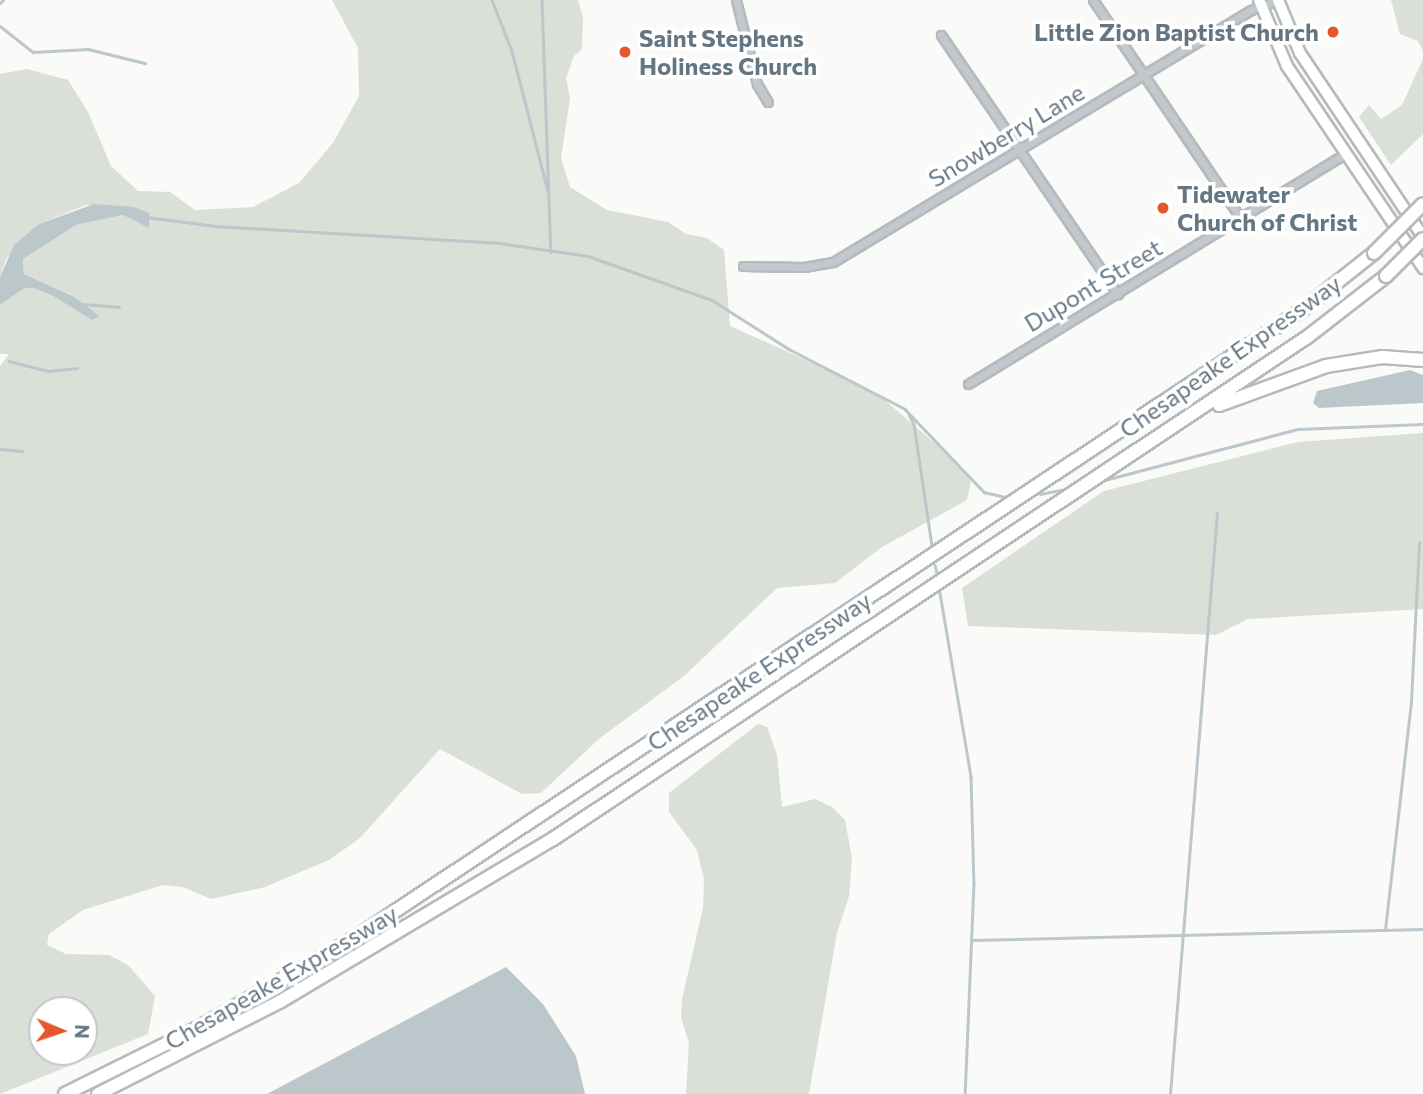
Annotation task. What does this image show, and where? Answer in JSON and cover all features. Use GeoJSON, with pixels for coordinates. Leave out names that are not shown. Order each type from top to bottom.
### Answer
{"type":"FeatureCollection","features":[{"type":"Feature","properties":{"kind":"highway","name":"Chesapeake Expressway"},"geometry":{"type":"LineString","coordinates":[[65,1094],[197,1029],[353,939],[1302,310],[1374,253],[1423,204]]}},
{"type":"Feature","properties":{"kind":"highway","name":"Chesapeake Expressway"},"geometry":{"type":"LineString","coordinates":[[98,1094],[281,1001],[456,900],[1306,338],[1386,276],[1423,238]]}},
{"type":"Feature","properties":{"kind":"highway"},"geometry":{"type":"LineString","coordinates":[[1095,478],[1213,408],[1270,383],[1345,362],[1390,357],[1423,360]]}},
{"type":"Feature","properties":{"kind":"main road"},"geometry":{"type":"LineString","coordinates":[[1278,0],[1300,53],[1423,238]]}},
{"type":"Feature","properties":{"kind":"main road"},"geometry":{"type":"LineString","coordinates":[[1260,3],[1279,52],[1423,268]]}},
{"type":"Feature","properties":{"kind":"street"},"geometry":{"type":"LineString","coordinates":[[736,0],[757,84],[768,102]]}},
{"type":"Feature","properties":{"kind":"street"},"geometry":{"type":"LineString","coordinates":[[1093,0],[1240,217]]}},
{"type":"Feature","properties":{"kind":"street","name":"Snowberry Lane"},"geometry":{"type":"LineString","coordinates":[[743,266],[804,267],[833,262],[1260,3],[1278,0]]}},
{"type":"Feature","properties":{"kind":"street"},"geometry":{"type":"LineString","coordinates":[[942,35],[1118,294]]}},
{"type":"Feature","properties":{"kind":"street","name":"Dupont Street"},"geometry":{"type":"LineString","coordinates":[[968,384],[1345,154]]}},
{"type":"Feature","properties":{"kind":"shaded area"},"geometry":{"type":"Polygon","coordinates":[[[332,0],[578,0],[583,17],[582,49],[574,56],[566,78],[570,98],[561,158],[570,187],[607,210],[668,222],[686,234],[707,238],[724,250],[730,326],[855,382],[887,402],[960,465],[971,482],[967,500],[882,547],[835,583],[777,588],[684,676],[600,738],[541,793],[522,794],[440,749],[360,838],[329,860],[265,887],[211,899],[183,887],[163,885],[83,910],[49,934],[47,945],[66,954],[109,955],[128,965],[155,996],[148,1034],[98,1054],[98,996],[28,996],[28,1066],[69,1066],[0,1094],[0,366],[9,354],[0,354],[0,305],[23,289],[39,287],[80,309],[85,316],[98,316],[76,297],[24,274],[23,259],[76,225],[123,215],[149,227],[149,213],[86,205],[39,224],[6,259],[0,277],[0,74],[27,69],[68,80],[88,112],[111,166],[138,191],[170,192],[195,210],[253,207],[299,183],[333,143],[359,96],[358,48],[332,0]]]}},
{"type":"Feature","properties":{"kind":"shaded area"},"geometry":{"type":"Polygon","coordinates":[[[1391,0],[1423,0],[1423,51],[1418,41],[1400,34],[1391,0]]]}},
{"type":"Feature","properties":{"kind":"shaded area"},"geometry":{"type":"Polygon","coordinates":[[[1423,59],[1423,134],[1391,165],[1359,117],[1369,105],[1381,119],[1402,105],[1423,59]]]}},
{"type":"Feature","properties":{"kind":"shaded area"},"geometry":{"type":"Polygon","coordinates":[[[94,204],[134,207],[149,213],[149,228],[123,215],[76,225],[23,259],[24,274],[75,297],[99,316],[92,320],[39,287],[23,289],[0,305],[0,277],[14,245],[39,224],[94,204]]]}},
{"type":"Feature","properties":{"kind":"shaded area"},"geometry":{"type":"Polygon","coordinates":[[[1410,370],[1423,375],[1423,403],[1319,408],[1313,403],[1317,391],[1410,370]]]}},
{"type":"Feature","properties":{"kind":"shaded area"},"geometry":{"type":"Polygon","coordinates":[[[1423,433],[1423,609],[1248,619],[1216,635],[968,626],[962,588],[1104,491],[1298,442],[1423,433]]]}},
{"type":"Feature","properties":{"kind":"shaded area"},"geometry":{"type":"Polygon","coordinates":[[[758,724],[767,727],[777,755],[782,807],[815,799],[832,807],[845,820],[852,858],[849,896],[837,933],[809,1094],[686,1094],[689,1043],[681,1018],[682,999],[703,908],[704,879],[697,850],[669,812],[669,793],[758,724]]]}},
{"type":"Feature","properties":{"kind":"shaded area"},"geometry":{"type":"Polygon","coordinates":[[[506,967],[543,1004],[576,1056],[585,1094],[267,1094],[506,967]]]}},
{"type":"Feature","properties":{"kind":"waterway"},"geometry":{"type":"LineString","coordinates":[[0,3],[3,0]]}},
{"type":"Feature","properties":{"kind":"waterway"},"geometry":{"type":"LineString","coordinates":[[492,0],[512,51],[548,191]]}},
{"type":"Feature","properties":{"kind":"waterway"},"geometry":{"type":"LineString","coordinates":[[542,0],[551,252]]}},
{"type":"Feature","properties":{"kind":"waterway"},"geometry":{"type":"LineString","coordinates":[[0,26],[33,52],[88,49],[145,63]]}},
{"type":"Feature","properties":{"kind":"waterway"},"geometry":{"type":"LineString","coordinates":[[146,217],[215,226],[500,243],[588,256],[712,300],[789,349],[905,409],[984,492],[1010,498]]}},
{"type":"Feature","properties":{"kind":"waterway"},"geometry":{"type":"LineString","coordinates":[[34,286],[54,294]]}},
{"type":"Feature","properties":{"kind":"waterway"},"geometry":{"type":"LineString","coordinates":[[84,304],[119,307]]}},
{"type":"Feature","properties":{"kind":"waterway"},"geometry":{"type":"LineString","coordinates":[[9,361],[48,371],[77,368]]}},
{"type":"Feature","properties":{"kind":"waterway"},"geometry":{"type":"LineString","coordinates":[[909,415],[914,424],[932,546]]}},
{"type":"Feature","properties":{"kind":"waterway"},"geometry":{"type":"LineString","coordinates":[[1101,481],[1298,429],[1423,424]]}},
{"type":"Feature","properties":{"kind":"waterway"},"geometry":{"type":"LineString","coordinates":[[0,449],[22,451]]}},
{"type":"Feature","properties":{"kind":"waterway"},"geometry":{"type":"LineString","coordinates":[[1040,494],[1066,489]]}},
{"type":"Feature","properties":{"kind":"waterway"},"geometry":{"type":"LineString","coordinates":[[1170,1094],[1217,513]]}},
{"type":"Feature","properties":{"kind":"waterway"},"geometry":{"type":"LineString","coordinates":[[1385,930],[1411,701],[1419,543]]}},
{"type":"Feature","properties":{"kind":"waterway"},"geometry":{"type":"LineString","coordinates":[[935,565],[937,573]]}},
{"type":"Feature","properties":{"kind":"waterway"},"geometry":{"type":"LineString","coordinates":[[940,593],[971,777],[974,883],[965,1094]]}},
{"type":"Feature","properties":{"kind":"waterway"},"geometry":{"type":"LineString","coordinates":[[972,940],[1423,929]]}},
{"type":"Feature","properties":{"kind":"place","name":"Little Zion Baptist Church"},"geometry":{"type":"Point","coordinates":[1333,32]}},
{"type":"Feature","properties":{"kind":"place","name":"Saint Stephens Holiness Church"},"geometry":{"type":"Point","coordinates":[625,52]}},
{"type":"Feature","properties":{"kind":"place","name":"Tidewater Church of Christ"},"geometry":{"type":"Point","coordinates":[1163,208]}}]}
